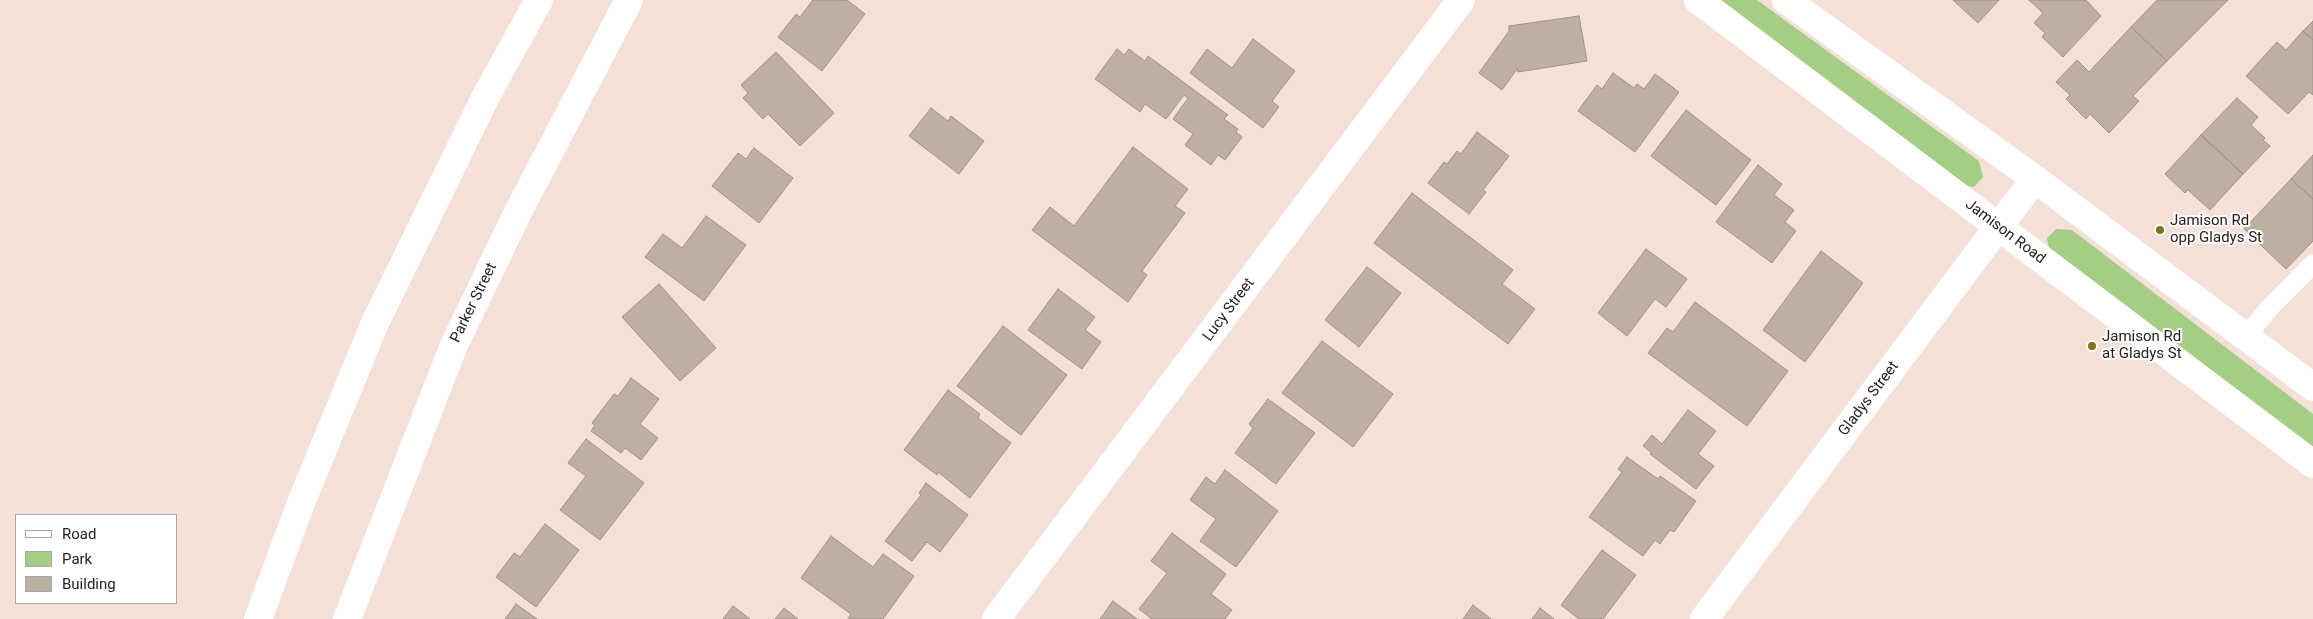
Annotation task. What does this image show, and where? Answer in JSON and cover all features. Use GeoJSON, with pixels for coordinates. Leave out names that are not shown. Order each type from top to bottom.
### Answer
{"type":"FeatureCollection","features":[{"type":"Feature","properties":{"kind":"main road"},"geometry":{"type":"LineString","coordinates":[[258,619],[301,503],[374,325],[486,96],[539,0]]}},
{"type":"Feature","properties":{"kind":"main road","name":"Parker Street"},"geometry":{"type":"LineString","coordinates":[[347,619],[454,345],[518,212],[629,0]]}},
{"type":"Feature","properties":{"kind":"main road","name":"Lucy Street"},"geometry":{"type":"LineString","coordinates":[[996,619],[1461,0]]}},
{"type":"Feature","properties":{"kind":"main road","name":"Jamison Road"},"geometry":{"type":"LineString","coordinates":[[1698,0],[2313,464]]}},
{"type":"Feature","properties":{"kind":"main road"},"geometry":{"type":"LineString","coordinates":[[1786,0],[2035,179],[2313,387]]}},
{"type":"Feature","properties":{"kind":"main road","name":"Gladys Street"},"geometry":{"type":"LineString","coordinates":[[1704,619],[2035,179]]}},
{"type":"Feature","properties":{"kind":"lane"},"geometry":{"type":"LineString","coordinates":[[2245,336],[2313,264]]}},
{"type":"Feature","properties":{"kind":"green space"},"geometry":{"type":"Polygon","coordinates":[[[1712,0],[1757,0],[1979,161],[1983,177],[1974,187],[1959,185],[1712,0]]]}},
{"type":"Feature","properties":{"kind":"green space"},"geometry":{"type":"Polygon","coordinates":[[[2056,229],[2072,230],[2313,414],[2313,455],[2050,254],[2047,238],[2056,229]]]}},
{"type":"Feature","properties":{"kind":"building"},"geometry":{"type":"Polygon","coordinates":[[[813,0],[847,0],[865,14],[822,71],[778,37],[796,14],[800,17],[813,0]]]}},
{"type":"Feature","properties":{"kind":"building"},"geometry":{"type":"Polygon","coordinates":[[[1953,0],[1999,0],[1978,23],[1953,0]]]}},
{"type":"Feature","properties":{"kind":"building"},"geometry":{"type":"Polygon","coordinates":[[[2029,0],[2086,0],[2101,16],[2063,57],[2042,37],[2045,33],[2034,23],[2043,13],[2029,0]]]}},
{"type":"Feature","properties":{"kind":"building"},"geometry":{"type":"Polygon","coordinates":[[[2157,0],[2228,0],[2167,61],[2131,27],[2157,0]]]}},
{"type":"Feature","properties":{"kind":"building"},"geometry":{"type":"Polygon","coordinates":[[[1579,16],[1587,61],[1518,72],[1517,69],[1502,90],[1479,73],[1509,31],[1509,26],[1579,16]]]}},
{"type":"Feature","properties":{"kind":"building"},"geometry":{"type":"Polygon","coordinates":[[[2313,21],[2313,40],[2303,31],[2313,21]]]}},
{"type":"Feature","properties":{"kind":"building"},"geometry":{"type":"Polygon","coordinates":[[[2131,27],[2167,61],[2133,96],[2139,101],[2109,133],[2090,114],[2086,119],[2066,99],[2070,95],[2056,82],[2077,60],[2089,72],[2131,27]]]}},
{"type":"Feature","properties":{"kind":"building"},"geometry":{"type":"Polygon","coordinates":[[[2303,31],[2313,40],[2313,95],[2309,92],[2288,114],[2246,76],[2277,42],[2286,50],[2303,31]]]}},
{"type":"Feature","properties":{"kind":"building"},"geometry":{"type":"Polygon","coordinates":[[[1253,39],[1295,71],[1272,101],[1279,107],[1263,128],[1190,73],[1207,49],[1232,68],[1253,39]]]}},
{"type":"Feature","properties":{"kind":"building"},"geometry":{"type":"Polygon","coordinates":[[[1117,49],[1124,55],[1129,49],[1145,61],[1148,56],[1228,115],[1224,119],[1238,129],[1236,132],[1242,137],[1225,160],[1218,155],[1211,165],[1185,145],[1193,134],[1173,119],[1188,98],[1184,95],[1166,119],[1145,104],[1140,112],[1095,79],[1117,49]]]}},
{"type":"Feature","properties":{"kind":"building"},"geometry":{"type":"Polygon","coordinates":[[[776,52],[834,113],[800,146],[768,114],[763,119],[743,98],[748,93],[741,85],[776,52]]]}},
{"type":"Feature","properties":{"kind":"building"},"geometry":{"type":"Polygon","coordinates":[[[1613,73],[1634,88],[1637,84],[1644,89],[1655,74],[1679,92],[1635,152],[1578,111],[1597,85],[1602,89],[1613,73]]]}},
{"type":"Feature","properties":{"kind":"building"},"geometry":{"type":"Polygon","coordinates":[[[2237,98],[2258,117],[2251,125],[2265,138],[2263,140],[2270,146],[2243,174],[2201,135],[2237,98]]]}},
{"type":"Feature","properties":{"kind":"building"},"geometry":{"type":"Polygon","coordinates":[[[931,108],[948,121],[951,116],[984,141],[959,174],[909,136],[931,108]]]}},
{"type":"Feature","properties":{"kind":"building"},"geometry":{"type":"Polygon","coordinates":[[[1686,110],[1751,160],[1716,205],[1651,156],[1686,110]]]}},
{"type":"Feature","properties":{"kind":"building"},"geometry":{"type":"Polygon","coordinates":[[[1477,132],[1509,156],[1483,190],[1486,192],[1469,214],[1428,183],[1444,162],[1447,164],[1457,151],[1461,154],[1477,132]]]}},
{"type":"Feature","properties":{"kind":"building"},"geometry":{"type":"Polygon","coordinates":[[[2201,135],[2243,174],[2210,210],[2188,190],[2185,193],[2165,174],[2201,135]]]}},
{"type":"Feature","properties":{"kind":"building"},"geometry":{"type":"Polygon","coordinates":[[[1133,147],[1188,189],[1175,206],[1185,213],[1142,271],[1147,275],[1128,302],[1032,230],[1050,207],[1074,226],[1133,147]]]}},
{"type":"Feature","properties":{"kind":"building"},"geometry":{"type":"Polygon","coordinates":[[[754,148],[793,178],[759,223],[712,186],[738,153],[746,159],[754,148]]]}},
{"type":"Feature","properties":{"kind":"building"},"geometry":{"type":"Polygon","coordinates":[[[2313,155],[2313,199],[2291,179],[2313,155]]]}},
{"type":"Feature","properties":{"kind":"building"},"geometry":{"type":"Polygon","coordinates":[[[1758,165],[1782,184],[1774,195],[1794,210],[1785,222],[1796,231],[1772,263],[1716,222],[1758,165]]]}},
{"type":"Feature","properties":{"kind":"building"},"geometry":{"type":"Polygon","coordinates":[[[2291,179],[2313,199],[2313,241],[2286,269],[2244,229],[2291,179]]]}},
{"type":"Feature","properties":{"kind":"building"},"geometry":{"type":"Polygon","coordinates":[[[1412,193],[1513,270],[1502,284],[1535,309],[1508,344],[1374,243],[1412,193]]]}},
{"type":"Feature","properties":{"kind":"building"},"geometry":{"type":"Polygon","coordinates":[[[706,216],[746,245],[704,301],[645,257],[663,234],[682,248],[706,216]]]}},
{"type":"Feature","properties":{"kind":"building"},"geometry":{"type":"Polygon","coordinates":[[[1646,249],[1687,279],[1666,307],[1655,299],[1627,336],[1598,313],[1646,249]]]}},
{"type":"Feature","properties":{"kind":"building"},"geometry":{"type":"Polygon","coordinates":[[[1821,251],[1863,283],[1805,362],[1763,330],[1821,251]]]}},
{"type":"Feature","properties":{"kind":"building"},"geometry":{"type":"Polygon","coordinates":[[[1367,267],[1401,293],[1359,347],[1325,320],[1367,267]]]}},
{"type":"Feature","properties":{"kind":"building"},"geometry":{"type":"Polygon","coordinates":[[[659,284],[716,348],[680,381],[622,317],[659,284]]]}},
{"type":"Feature","properties":{"kind":"building"},"geometry":{"type":"Polygon","coordinates":[[[1058,289],[1095,317],[1085,330],[1101,342],[1082,369],[1028,330],[1058,289]]]}},
{"type":"Feature","properties":{"kind":"building"},"geometry":{"type":"Polygon","coordinates":[[[1695,302],[1788,371],[1747,426],[1648,353],[1667,328],[1673,332],[1695,302]]]}},
{"type":"Feature","properties":{"kind":"building"},"geometry":{"type":"Polygon","coordinates":[[[1003,326],[1067,375],[1021,435],[957,386],[1003,326]]]}},
{"type":"Feature","properties":{"kind":"building"},"geometry":{"type":"Polygon","coordinates":[[[1322,341],[1393,394],[1353,447],[1282,393],[1322,341]]]}},
{"type":"Feature","properties":{"kind":"building"},"geometry":{"type":"Polygon","coordinates":[[[631,378],[659,399],[640,424],[658,438],[641,460],[625,448],[621,453],[591,431],[595,425],[592,423],[614,394],[618,396],[631,378]]]}},
{"type":"Feature","properties":{"kind":"building"},"geometry":{"type":"Polygon","coordinates":[[[948,390],[980,414],[978,418],[1011,443],[970,498],[938,472],[937,475],[904,450],[948,390]]]}},
{"type":"Feature","properties":{"kind":"building"},"geometry":{"type":"Polygon","coordinates":[[[1268,399],[1315,433],[1276,484],[1235,453],[1253,428],[1249,424],[1268,399]]]}},
{"type":"Feature","properties":{"kind":"building"},"geometry":{"type":"Polygon","coordinates":[[[1688,410],[1716,431],[1698,454],[1714,466],[1696,489],[1650,454],[1652,453],[1643,446],[1652,435],[1662,444],[1688,410]]]}},
{"type":"Feature","properties":{"kind":"building"},"geometry":{"type":"Polygon","coordinates":[[[586,439],[644,483],[600,540],[560,510],[586,476],[568,463],[586,439]]]}},
{"type":"Feature","properties":{"kind":"building"},"geometry":{"type":"Polygon","coordinates":[[[1627,457],[1658,479],[1660,476],[1696,501],[1674,532],[1670,530],[1660,544],[1655,540],[1643,556],[1589,517],[1622,472],[1618,469],[1627,457]]]}},
{"type":"Feature","properties":{"kind":"building"},"geometry":{"type":"Polygon","coordinates":[[[1225,470],[1278,511],[1236,567],[1200,541],[1216,519],[1190,500],[1206,477],[1215,484],[1225,470]]]}},
{"type":"Feature","properties":{"kind":"building"},"geometry":{"type":"Polygon","coordinates":[[[926,483],[968,515],[940,552],[927,542],[912,561],[885,541],[921,495],[919,493],[926,483]]]}},
{"type":"Feature","properties":{"kind":"building"},"geometry":{"type":"Polygon","coordinates":[[[545,524],[579,550],[536,607],[496,577],[514,553],[520,557],[545,524]]]}},
{"type":"Feature","properties":{"kind":"building"},"geometry":{"type":"Polygon","coordinates":[[[1172,533],[1226,574],[1211,594],[1232,610],[1225,619],[1152,619],[1139,609],[1167,573],[1151,561],[1172,533]]]}},
{"type":"Feature","properties":{"kind":"building"},"geometry":{"type":"Polygon","coordinates":[[[831,536],[873,567],[883,554],[914,576],[883,619],[848,619],[851,614],[801,578],[831,536]]]}},
{"type":"Feature","properties":{"kind":"building"},"geometry":{"type":"Polygon","coordinates":[[[1602,550],[1636,575],[1603,619],[1579,619],[1561,605],[1602,550]]]}},
{"type":"Feature","properties":{"kind":"building"},"geometry":{"type":"Polygon","coordinates":[[[1113,601],[1137,619],[1100,619],[1113,601]]]}},
{"type":"Feature","properties":{"kind":"building"},"geometry":{"type":"Polygon","coordinates":[[[516,604],[537,619],[505,619],[516,604]]]}},
{"type":"Feature","properties":{"kind":"building"},"geometry":{"type":"Polygon","coordinates":[[[1473,605],[1491,619],[1463,619],[1473,605]]]}},
{"type":"Feature","properties":{"kind":"building"},"geometry":{"type":"Polygon","coordinates":[[[733,606],[750,619],[723,619],[733,606]]]}},
{"type":"Feature","properties":{"kind":"building"},"geometry":{"type":"Polygon","coordinates":[[[784,608],[798,619],[775,619],[784,608]]]}},
{"type":"Feature","properties":{"kind":"building"},"geometry":{"type":"Polygon","coordinates":[[[1540,608],[1554,619],[1532,619],[1540,608]]]}},
{"type":"Feature","properties":{"kind":"place","name":"Jamison Rd opp Gladys St"},"geometry":{"type":"Point","coordinates":[2160,230]}},
{"type":"Feature","properties":{"kind":"place","name":"Jamison Rd at Gladys St"},"geometry":{"type":"Point","coordinates":[2092,346]}}]}
